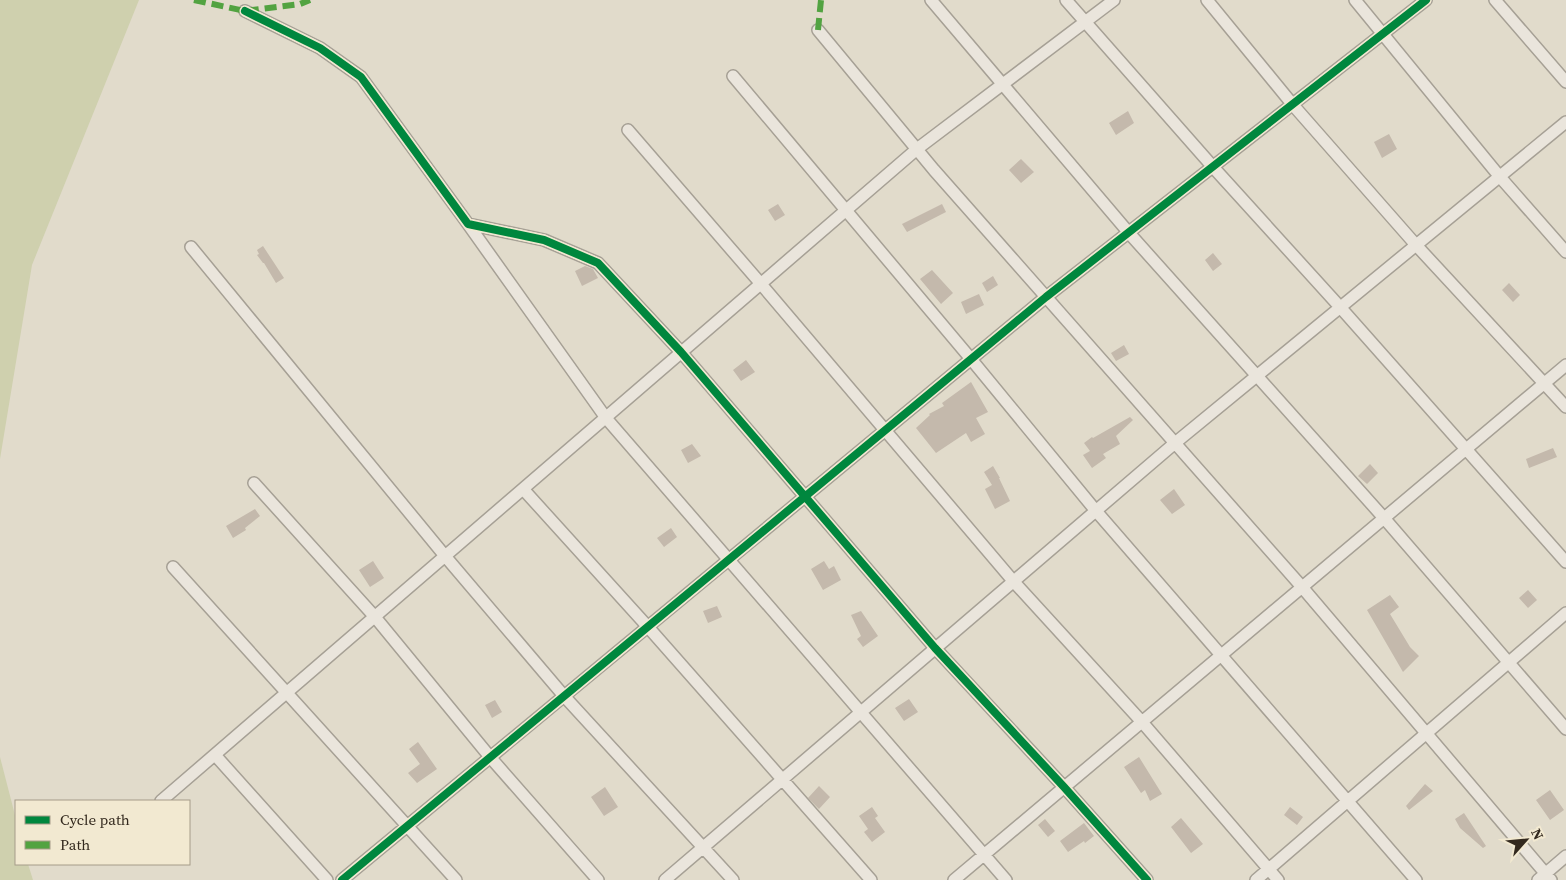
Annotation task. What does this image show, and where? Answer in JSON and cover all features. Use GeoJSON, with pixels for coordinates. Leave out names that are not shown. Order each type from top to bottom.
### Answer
{"type":"FeatureCollection","features":[{"type":"Feature","properties":{"kind":"street"},"geometry":{"type":"LineString","coordinates":[[931,0],[1128,233],[1384,518],[1566,729]]}},
{"type":"Feature","properties":{"kind":"street"},"geometry":{"type":"LineString","coordinates":[[1066,0],[1212,167],[1340,307],[1566,562]]}},
{"type":"Feature","properties":{"kind":"street"},"geometry":{"type":"LineString","coordinates":[[162,800],[917,149],[1114,0]]}},
{"type":"Feature","properties":{"kind":"street"},"geometry":{"type":"LineString","coordinates":[[1207,0],[1293,105],[1416,245],[1566,407]]}},
{"type":"Feature","properties":{"kind":"street"},"geometry":{"type":"LineString","coordinates":[[1355,0],[1500,177],[1566,252]]}},
{"type":"Feature","properties":{"kind":"street"},"geometry":{"type":"LineString","coordinates":[[342,880],[1046,297],[1426,0]]}},
{"type":"Feature","properties":{"kind":"street"},"geometry":{"type":"LineString","coordinates":[[1495,0],[1566,82]]}},
{"type":"Feature","properties":{"kind":"street"},"geometry":{"type":"LineString","coordinates":[[245,11],[320,48],[361,77],[606,418],[1006,880]]}},
{"type":"Feature","properties":{"kind":"street"},"geometry":{"type":"LineString","coordinates":[[818,30],[917,149],[1302,587],[1427,733],[1545,878],[1566,856]]}},
{"type":"Feature","properties":{"kind":"street"},"geometry":{"type":"LineString","coordinates":[[733,76],[971,359],[1096,512],[1416,880]]}},
{"type":"Feature","properties":{"kind":"street"},"geometry":{"type":"LineString","coordinates":[[665,880],[1175,444],[1566,122]]}},
{"type":"Feature","properties":{"kind":"street"},"geometry":{"type":"LineString","coordinates":[[628,130],[1014,582],[1142,722],[1278,880]]}},
{"type":"Feature","properties":{"kind":"street"},"geometry":{"type":"LineString","coordinates":[[468,224],[544,240],[598,264],[681,352],[935,648],[1147,880]]}},
{"type":"Feature","properties":{"kind":"street"},"geometry":{"type":"LineString","coordinates":[[191,248],[445,556],[564,696],[733,880]]}},
{"type":"Feature","properties":{"kind":"street"},"geometry":{"type":"LineString","coordinates":[[954,880],[1566,365]]}},
{"type":"Feature","properties":{"kind":"street"},"geometry":{"type":"LineString","coordinates":[[254,483],[375,617],[490,757],[598,880]]}},
{"type":"Feature","properties":{"kind":"street"},"geometry":{"type":"LineString","coordinates":[[524,489],[870,880]]}},
{"type":"Feature","properties":{"kind":"street"},"geometry":{"type":"LineString","coordinates":[[173,567],[456,880]]}},
{"type":"Feature","properties":{"kind":"street"},"geometry":{"type":"LineString","coordinates":[[1256,880],[1566,613]]}},
{"type":"Feature","properties":{"kind":"street"},"geometry":{"type":"LineString","coordinates":[[215,755],[327,880]]}},
{"type":"Feature","properties":{"kind":"green space"},"geometry":{"type":"Polygon","coordinates":[[[0,0],[139,0],[32,265],[0,459],[0,0]]]}},
{"type":"Feature","properties":{"kind":"green space"},"geometry":{"type":"Polygon","coordinates":[[[0,757],[15,815],[15,865],[28,865],[33,880],[0,880],[0,757]]]}},
{"type":"Feature","properties":{"kind":"building"},"geometry":{"type":"Polygon","coordinates":[[[1128,111],[1134,123],[1116,135],[1109,123],[1128,111]]]}},
{"type":"Feature","properties":{"kind":"building"},"geometry":{"type":"Polygon","coordinates":[[[1389,134],[1397,149],[1382,158],[1374,142],[1389,134]]]}},
{"type":"Feature","properties":{"kind":"building"},"geometry":{"type":"Polygon","coordinates":[[[1021,159],[1034,172],[1021,183],[1009,170],[1021,159]]]}},
{"type":"Feature","properties":{"kind":"building"},"geometry":{"type":"Polygon","coordinates":[[[778,204],[785,215],[775,221],[768,210],[778,204]]]}},
{"type":"Feature","properties":{"kind":"building"},"geometry":{"type":"Polygon","coordinates":[[[942,204],[946,212],[907,232],[902,224],[942,204]]]}},
{"type":"Feature","properties":{"kind":"building"},"geometry":{"type":"Polygon","coordinates":[[[263,246],[284,278],[276,283],[257,255],[259,254],[257,250],[263,246]]]}},
{"type":"Feature","properties":{"kind":"building"},"geometry":{"type":"Polygon","coordinates":[[[1213,253],[1222,264],[1213,271],[1205,260],[1213,253]]]}},
{"type":"Feature","properties":{"kind":"building"},"geometry":{"type":"Polygon","coordinates":[[[585,266],[593,269],[598,278],[582,286],[575,271],[585,266]]]}},
{"type":"Feature","properties":{"kind":"building"},"geometry":{"type":"Polygon","coordinates":[[[932,270],[953,293],[941,304],[920,279],[932,270]]]}},
{"type":"Feature","properties":{"kind":"building"},"geometry":{"type":"Polygon","coordinates":[[[993,276],[998,285],[987,292],[982,283],[993,276]]]}},
{"type":"Feature","properties":{"kind":"building"},"geometry":{"type":"Polygon","coordinates":[[[1509,283],[1520,295],[1513,302],[1502,290],[1509,283]]]}},
{"type":"Feature","properties":{"kind":"building"},"geometry":{"type":"Polygon","coordinates":[[[979,294],[984,305],[966,314],[961,302],[979,294]]]}},
{"type":"Feature","properties":{"kind":"building"},"geometry":{"type":"Polygon","coordinates":[[[1124,345],[1129,354],[1116,361],[1111,353],[1124,345]]]}},
{"type":"Feature","properties":{"kind":"building"},"geometry":{"type":"Polygon","coordinates":[[[746,360],[755,372],[741,381],[733,370],[746,360]]]}},
{"type":"Feature","properties":{"kind":"building"},"geometry":{"type":"Polygon","coordinates":[[[971,382],[988,412],[976,418],[985,434],[971,442],[966,433],[936,453],[916,428],[929,414],[944,406],[942,403],[971,382]]]}},
{"type":"Feature","properties":{"kind":"building"},"geometry":{"type":"Polygon","coordinates":[[[1130,417],[1133,420],[1116,436],[1120,444],[1103,454],[1106,458],[1092,468],[1083,455],[1090,451],[1084,443],[1130,417]]]}},
{"type":"Feature","properties":{"kind":"building"},"geometry":{"type":"Polygon","coordinates":[[[692,444],[701,456],[688,463],[681,450],[692,444]]]}},
{"type":"Feature","properties":{"kind":"building"},"geometry":{"type":"Polygon","coordinates":[[[1553,448],[1557,457],[1529,468],[1526,459],[1553,448]]]}},
{"type":"Feature","properties":{"kind":"building"},"geometry":{"type":"Polygon","coordinates":[[[1370,464],[1378,473],[1367,484],[1358,476],[1370,464]]]}},
{"type":"Feature","properties":{"kind":"building"},"geometry":{"type":"Polygon","coordinates":[[[993,466],[1010,501],[995,509],[985,489],[992,485],[984,472],[993,466]]]}},
{"type":"Feature","properties":{"kind":"building"},"geometry":{"type":"Polygon","coordinates":[[[1174,489],[1185,505],[1172,514],[1160,500],[1174,489]]]}},
{"type":"Feature","properties":{"kind":"building"},"geometry":{"type":"Polygon","coordinates":[[[255,509],[260,516],[245,528],[246,530],[233,538],[226,526],[255,509]]]}},
{"type":"Feature","properties":{"kind":"building"},"geometry":{"type":"Polygon","coordinates":[[[671,528],[677,537],[664,547],[657,538],[671,528]]]}},
{"type":"Feature","properties":{"kind":"building"},"geometry":{"type":"Polygon","coordinates":[[[373,561],[384,578],[370,587],[359,570],[373,561]]]}},
{"type":"Feature","properties":{"kind":"building"},"geometry":{"type":"Polygon","coordinates":[[[824,561],[829,569],[834,566],[841,580],[823,590],[811,569],[824,561]]]}},
{"type":"Feature","properties":{"kind":"building"},"geometry":{"type":"Polygon","coordinates":[[[1528,590],[1537,600],[1528,608],[1519,598],[1528,590]]]}},
{"type":"Feature","properties":{"kind":"building"},"geometry":{"type":"Polygon","coordinates":[[[1390,595],[1399,607],[1390,614],[1410,647],[1419,656],[1403,672],[1367,610],[1390,595]]]}},
{"type":"Feature","properties":{"kind":"building"},"geometry":{"type":"Polygon","coordinates":[[[717,606],[722,617],[708,623],[703,611],[717,606]]]}},
{"type":"Feature","properties":{"kind":"building"},"geometry":{"type":"Polygon","coordinates":[[[861,611],[878,636],[863,647],[857,639],[861,636],[851,615],[861,611]]]}},
{"type":"Feature","properties":{"kind":"building"},"geometry":{"type":"Polygon","coordinates":[[[909,699],[918,712],[904,721],[895,708],[909,699]]]}},
{"type":"Feature","properties":{"kind":"building"},"geometry":{"type":"Polygon","coordinates":[[[495,700],[502,712],[492,718],[485,705],[495,700]]]}},
{"type":"Feature","properties":{"kind":"building"},"geometry":{"type":"Polygon","coordinates":[[[418,742],[437,769],[417,783],[408,773],[420,764],[409,749],[418,742]]]}},
{"type":"Feature","properties":{"kind":"building"},"geometry":{"type":"Polygon","coordinates":[[[1139,757],[1162,794],[1150,801],[1145,790],[1141,793],[1124,767],[1139,757]]]}},
{"type":"Feature","properties":{"kind":"building"},"geometry":{"type":"Polygon","coordinates":[[[1425,784],[1433,791],[1409,810],[1406,806],[1425,784]]]}},
{"type":"Feature","properties":{"kind":"building"},"geometry":{"type":"Polygon","coordinates":[[[819,786],[830,797],[819,809],[808,798],[819,786]]]}},
{"type":"Feature","properties":{"kind":"building"},"geometry":{"type":"Polygon","coordinates":[[[605,787],[618,807],[604,816],[591,797],[605,787]]]}},
{"type":"Feature","properties":{"kind":"building"},"geometry":{"type":"Polygon","coordinates":[[[1550,790],[1564,810],[1550,820],[1536,800],[1550,790]]]}},
{"type":"Feature","properties":{"kind":"building"},"geometry":{"type":"Polygon","coordinates":[[[872,807],[878,816],[875,818],[885,832],[872,842],[864,832],[868,829],[859,816],[872,807]]]}},
{"type":"Feature","properties":{"kind":"building"},"geometry":{"type":"Polygon","coordinates":[[[1290,807],[1303,817],[1297,825],[1284,815],[1290,807]]]}},
{"type":"Feature","properties":{"kind":"building"},"geometry":{"type":"Polygon","coordinates":[[[1464,813],[1486,846],[1483,848],[1460,828],[1455,819],[1464,813]]]}},
{"type":"Feature","properties":{"kind":"building"},"geometry":{"type":"Polygon","coordinates":[[[1181,818],[1203,844],[1191,853],[1171,827],[1181,818]]]}},
{"type":"Feature","properties":{"kind":"building"},"geometry":{"type":"Polygon","coordinates":[[[1045,819],[1055,831],[1048,837],[1038,825],[1045,819]]]}},
{"type":"Feature","properties":{"kind":"building"},"geometry":{"type":"Polygon","coordinates":[[[1084,823],[1094,836],[1068,852],[1060,841],[1084,823]]]}},
{"type":"Feature","properties":{"kind":"marked path"},"geometry":{"type":"LineString","coordinates":[[194,0],[245,11],[300,4],[310,0]]}},
{"type":"Feature","properties":{"kind":"marked path"},"geometry":{"type":"LineString","coordinates":[[818,30],[821,0]]}},
{"type":"Feature","properties":{"kind":"cycle path"},"geometry":{"type":"LineString","coordinates":[[342,880],[1046,297],[1426,0]]}},
{"type":"Feature","properties":{"kind":"cycle path"},"geometry":{"type":"LineString","coordinates":[[245,11],[320,48],[361,77],[468,224],[544,240],[598,263],[681,352],[935,648],[1147,880]]}}]}
